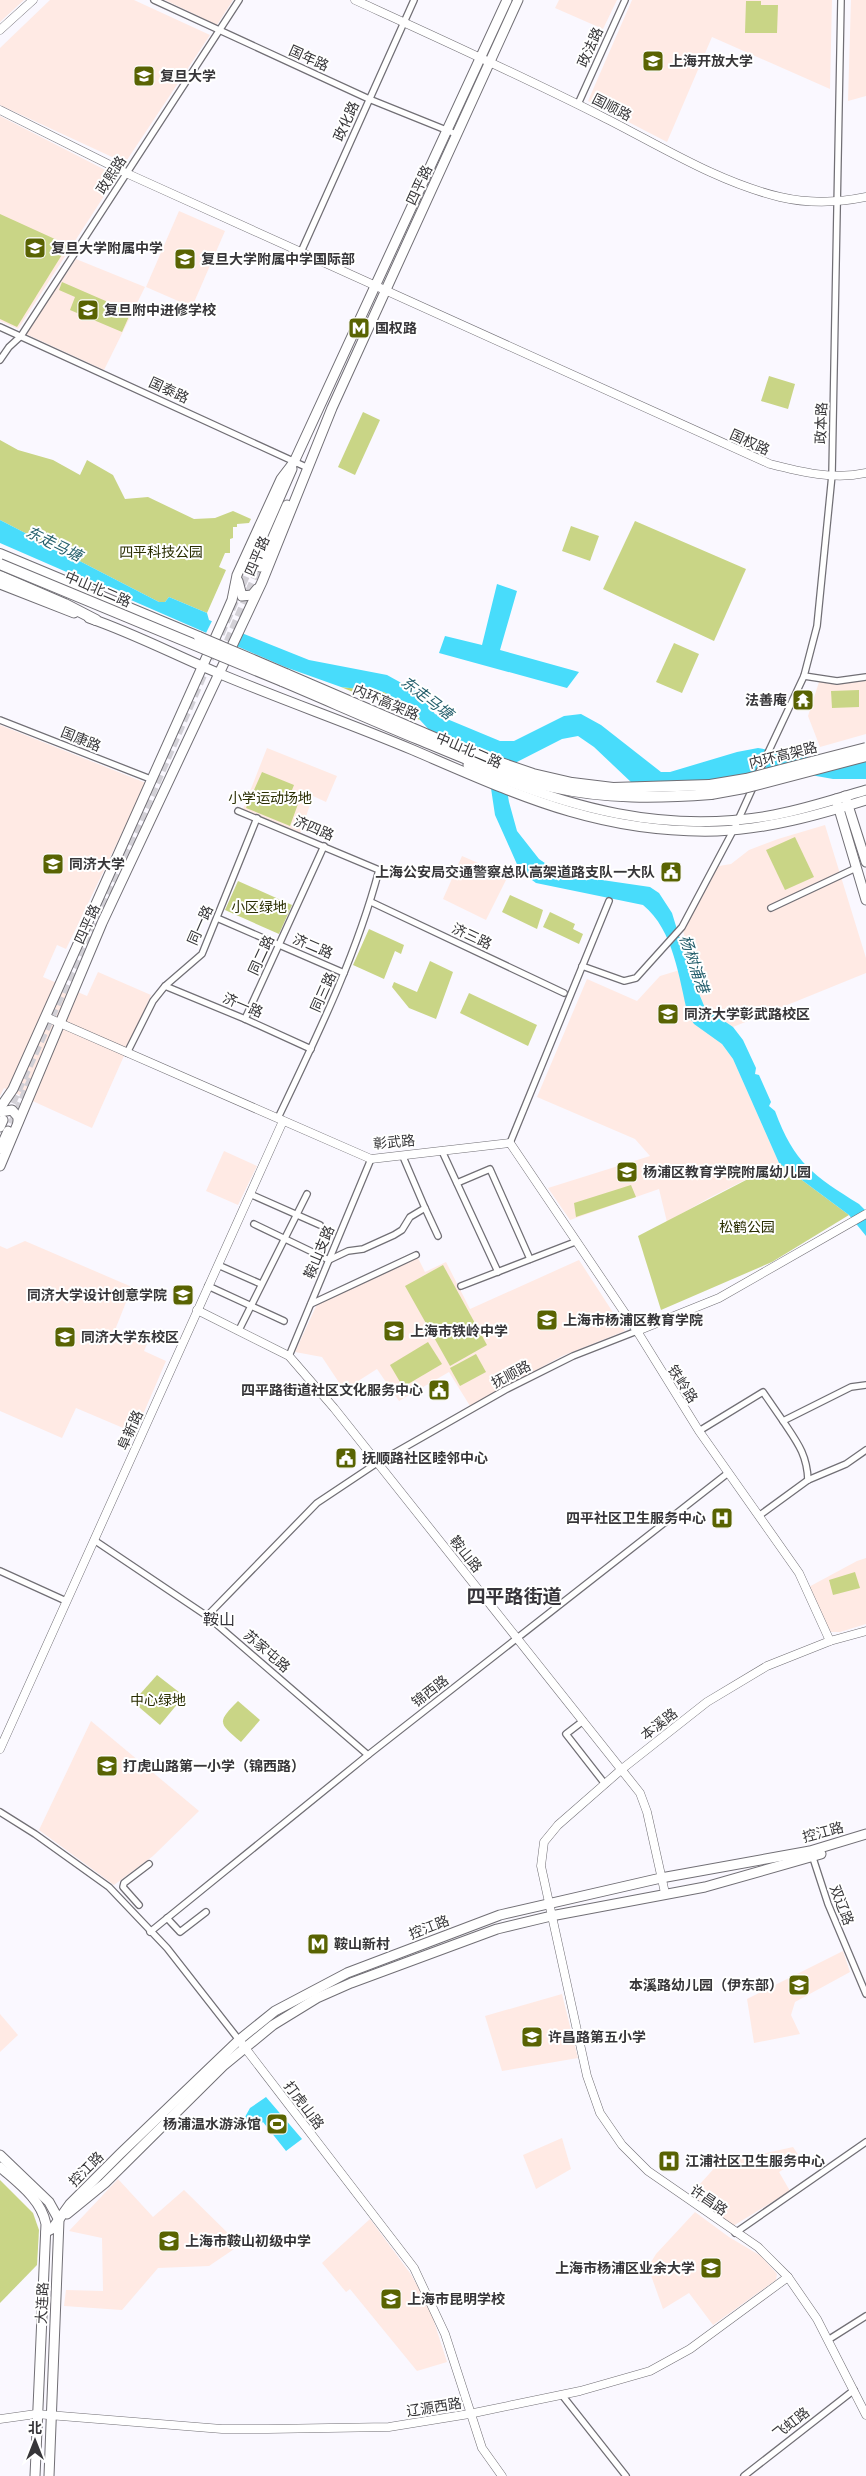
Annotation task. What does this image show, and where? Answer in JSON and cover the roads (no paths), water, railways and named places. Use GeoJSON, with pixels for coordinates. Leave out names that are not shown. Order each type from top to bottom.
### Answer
{"type":"FeatureCollection","features":[{"type":"Feature","properties":{"kind":"highway","name":"内环高架路"},"geometry":{"type":"LineString","coordinates":[[0,554],[463,750],[517,769],[572,783],[640,789],[710,785],[746,779],[866,748]]}},
{"type":"Feature","properties":{"kind":"highway","name":"内环高架路"},"geometry":{"type":"LineString","coordinates":[[0,563],[456,754],[512,776],[553,787],[615,796],[652,797],[711,794],[744,788],[866,756]]}},
{"type":"Feature","properties":{"kind":"highway"},"geometry":{"type":"LineString","coordinates":[[0,576],[65,604],[96,620]]}},
{"type":"Feature","properties":{"kind":"main road","name":"四平路"},"geometry":{"type":"LineString","coordinates":[[0,1108],[14,1089],[153,780],[225,616],[240,568],[281,479],[294,462],[507,0]]}},
{"type":"Feature","properties":{"kind":"main road","name":"四平路"},"geometry":{"type":"LineString","coordinates":[[0,1166],[7,1121],[60,1024],[102,923],[262,582],[305,477],[306,467],[518,0]]}},
{"type":"Feature","properties":{"kind":"main road"},"geometry":{"type":"LineString","coordinates":[[250,565],[289,481],[294,462]]}},
{"type":"Feature","properties":{"kind":"main road"},"geometry":{"type":"LineString","coordinates":[[260,567],[300,476],[306,467]]}},
{"type":"Feature","properties":{"kind":"main road","name":"中山北二路"},"geometry":{"type":"LineString","coordinates":[[0,563],[486,772],[564,802],[623,815],[682,821],[775,814],[866,790]]}},
{"type":"Feature","properties":{"kind":"main road"},"geometry":{"type":"LineString","coordinates":[[240,568],[238,586],[242,596],[252,595],[262,582]]}},
{"type":"Feature","properties":{"kind":"main road","name":"中山北二路"},"geometry":{"type":"LineString","coordinates":[[0,584],[96,620],[218,673],[351,724],[512,793],[547,806],[614,823],[676,830],[734,829],[768,825],[866,800]]}},
{"type":"Feature","properties":{"kind":"main road"},"geometry":{"type":"LineString","coordinates":[[845,796],[866,862]]}},
{"type":"Feature","properties":{"kind":"main road"},"geometry":{"type":"LineString","coordinates":[[836,799],[866,900]]}},
{"type":"Feature","properties":{"kind":"main road"},"geometry":{"type":"LineString","coordinates":[[0,1149],[7,1121]]}},
{"type":"Feature","properties":{"kind":"main road","name":"控江路"},"geometry":{"type":"LineString","coordinates":[[46,2232],[105,2183],[223,2066],[279,2020],[317,1998],[351,1983],[497,1929],[551,1916],[748,1876],[866,1834]]}},
{"type":"Feature","properties":{"kind":"main road","name":"控江路"},"geometry":{"type":"LineString","coordinates":[[59,2220],[70,2204],[238,2040],[275,2011],[347,1973],[426,1939],[500,1915],[661,1878],[811,1854],[866,1840]]}},
{"type":"Feature","properties":{"kind":"main road"},"geometry":{"type":"LineString","coordinates":[[0,2155],[48,2202],[59,2220]]}},
{"type":"Feature","properties":{"kind":"main road","name":"大连路"},"geometry":{"type":"LineString","coordinates":[[0,2166],[40,2206],[46,2232],[36,2414],[35,2476]]}},
{"type":"Feature","properties":{"kind":"main road","name":"大连路"},"geometry":{"type":"LineString","coordinates":[[49,2476],[59,2220]]}},
{"type":"Feature","properties":{"kind":"street"},"geometry":{"type":"LineString","coordinates":[[0,30],[33,0]]}},
{"type":"Feature","properties":{"kind":"street","name":"国年路"},"geometry":{"type":"LineString","coordinates":[[154,0],[369,99],[446,132],[456,134]]}},
{"type":"Feature","properties":{"kind":"street","name":"政熙路"},"geometry":{"type":"LineString","coordinates":[[0,360],[9,347],[21,336],[239,0]]}},
{"type":"Feature","properties":{"kind":"street","name":"国顺路"},"geometry":{"type":"LineString","coordinates":[[355,0],[480,56],[729,180],[781,197],[814,202],[838,203],[866,197]]}},
{"type":"Feature","properties":{"kind":"street","name":"政化路"},"geometry":{"type":"LineString","coordinates":[[301,252],[414,0]]}},
{"type":"Feature","properties":{"kind":"street","name":"政法路"},"geometry":{"type":"LineString","coordinates":[[578,104],[625,0]]}},
{"type":"Feature","properties":{"kind":"street","name":"政本路"},"geometry":{"type":"LineString","coordinates":[[582,966],[624,981],[632,981],[682,927],[734,829],[804,676],[817,626],[832,476],[840,0]]}},
{"type":"Feature","properties":{"kind":"street"},"geometry":{"type":"LineString","coordinates":[[0,110],[126,173],[374,286]]}},
{"type":"Feature","properties":{"kind":"street","name":"国权路"},"geometry":{"type":"LineString","coordinates":[[374,286],[770,464],[794,471],[832,476],[866,474]]}},
{"type":"Feature","properties":{"kind":"street","name":"国泰路"},"geometry":{"type":"LineString","coordinates":[[0,327],[306,467]]}},
{"type":"Feature","properties":{"kind":"street"},"geometry":{"type":"LineString","coordinates":[[804,676],[837,681],[866,677]]}},
{"type":"Feature","properties":{"kind":"street","name":"国康路"},"geometry":{"type":"LineString","coordinates":[[0,720],[153,780]]}},
{"type":"Feature","properties":{"kind":"street","name":"济四路"},"geometry":{"type":"LineString","coordinates":[[238,811],[379,870]]}},
{"type":"Feature","properties":{"kind":"street","name":"同一路"},"geometry":{"type":"LineString","coordinates":[[127,1052],[153,1001],[165,986],[202,954],[257,818]]}},
{"type":"Feature","properties":{"kind":"street","name":"同二路"},"geometry":{"type":"LineString","coordinates":[[245,1019],[324,846]]}},
{"type":"Feature","properties":{"kind":"street"},"geometry":{"type":"LineString","coordinates":[[771,908],[856,868]]}},
{"type":"Feature","properties":{"kind":"street","name":"同三路"},"geometry":{"type":"LineString","coordinates":[[280,1120],[344,973],[370,902],[379,870]]}},
{"type":"Feature","properties":{"kind":"street"},"geometry":{"type":"LineString","coordinates":[[510,1143],[609,901]]}},
{"type":"Feature","properties":{"kind":"street","name":"济三路"},"geometry":{"type":"LineString","coordinates":[[370,902],[564,992]]}},
{"type":"Feature","properties":{"kind":"street","name":"济二路"},"geometry":{"type":"LineString","coordinates":[[217,918],[344,973]]}},
{"type":"Feature","properties":{"kind":"street","name":"济一路"},"geometry":{"type":"LineString","coordinates":[[165,986],[311,1049]]}},
{"type":"Feature","properties":{"kind":"street","name":"彰武路"},"geometry":{"type":"LineString","coordinates":[[46,1017],[372,1159],[510,1143]]}},
{"type":"Feature","properties":{"kind":"street","name":"阜新路"},"geometry":{"type":"LineString","coordinates":[[0,1749],[250,1194],[280,1120]]}},
{"type":"Feature","properties":{"kind":"street","name":"铁岭路"},"geometry":{"type":"LineString","coordinates":[[510,1143],[575,1242],[637,1331],[699,1431],[760,1515],[799,1573],[830,1641]]}},
{"type":"Feature","properties":{"kind":"street"},"geometry":{"type":"LineString","coordinates":[[442,1151],[498,1272]]}},
{"type":"Feature","properties":{"kind":"street","name":"鞍山支路"},"geometry":{"type":"LineString","coordinates":[[289,1356],[372,1159]]}},
{"type":"Feature","properties":{"kind":"street"},"geometry":{"type":"LineString","coordinates":[[404,1159],[438,1236]]}},
{"type":"Feature","properties":{"kind":"street"},"geometry":{"type":"LineString","coordinates":[[457,1184],[490,1169],[530,1259]]}},
{"type":"Feature","properties":{"kind":"street"},"geometry":{"type":"LineString","coordinates":[[250,1194],[320,1225]]}},
{"type":"Feature","properties":{"kind":"street"},"geometry":{"type":"LineString","coordinates":[[239,1330],[261,1284],[286,1239],[306,1194]]}},
{"type":"Feature","properties":{"kind":"street"},"geometry":{"type":"LineString","coordinates":[[254,1224],[329,1260],[348,1252],[363,1249],[394,1235],[402,1230],[410,1217],[425,1208]]}},
{"type":"Feature","properties":{"kind":"street","name":"抚顺路"},"geometry":{"type":"LineString","coordinates":[[207,1616],[317,1503],[376,1463],[504,1388],[573,1356],[718,1298],[866,1214]]}},
{"type":"Feature","properties":{"kind":"street"},"geometry":{"type":"LineString","coordinates":[[462,1286],[575,1242]]}},
{"type":"Feature","properties":{"kind":"street"},"geometry":{"type":"LineString","coordinates":[[311,1304],[416,1255]]}},
{"type":"Feature","properties":{"kind":"street"},"geometry":{"type":"LineString","coordinates":[[218,1265],[261,1284]]}},
{"type":"Feature","properties":{"kind":"street"},"geometry":{"type":"LineString","coordinates":[[208,1286],[284,1322]]}},
{"type":"Feature","properties":{"kind":"street","name":"鞍山路"},"geometry":{"type":"LineString","coordinates":[[197,1310],[289,1356],[335,1409],[640,1793],[648,1812],[665,1893]]}},
{"type":"Feature","properties":{"kind":"street"},"geometry":{"type":"LineString","coordinates":[[783,1421],[851,1388],[866,1385]]}},
{"type":"Feature","properties":{"kind":"street"},"geometry":{"type":"LineString","coordinates":[[699,1431],[763,1392],[801,1448],[807,1463],[808,1480]]}},
{"type":"Feature","properties":{"kind":"street"},"geometry":{"type":"LineString","coordinates":[[760,1515],[808,1480],[846,1464],[866,1450]]}},
{"type":"Feature","properties":{"kind":"street","name":"锦西路"},"geometry":{"type":"LineString","coordinates":[[150,1932],[368,1755],[518,1638],[654,1528],[728,1473]]}},
{"type":"Feature","properties":{"kind":"street","name":"苏家屯路"},"geometry":{"type":"LineString","coordinates":[[94,1540],[207,1616],[368,1755]]}},
{"type":"Feature","properties":{"kind":"street"},"geometry":{"type":"LineString","coordinates":[[0,1572],[66,1601]]}},
{"type":"Feature","properties":{"kind":"street","name":"本溪路"},"geometry":{"type":"LineString","coordinates":[[548,1904],[541,1866],[544,1842],[558,1825],[622,1769],[707,1702],[766,1666],[830,1641],[866,1631]]}},
{"type":"Feature","properties":{"kind":"street"},"geometry":{"type":"LineString","coordinates":[[583,1720],[566,1734],[605,1784]]}},
{"type":"Feature","properties":{"kind":"street","name":"打虎山路"},"geometry":{"type":"LineString","coordinates":[[0,1812],[35,1834],[109,1887],[166,1948],[246,2048],[414,2268],[435,2308],[445,2334],[469,2414],[482,2448],[502,2476]]}},
{"type":"Feature","properties":{"kind":"street","name":"双辽路"},"geometry":{"type":"LineString","coordinates":[[811,1854],[828,1904],[866,1994]]}},
{"type":"Feature","properties":{"kind":"street"},"geometry":{"type":"LineString","coordinates":[[139,1905],[123,1887],[124,1883],[149,1864]]}},
{"type":"Feature","properties":{"kind":"street","name":"许昌路"},"geometry":{"type":"LineString","coordinates":[[548,1904],[587,2076],[600,2114],[622,2145],[648,2171],[735,2233],[758,2247],[788,2277],[807,2302],[866,2415]]}},
{"type":"Feature","properties":{"kind":"street"},"geometry":{"type":"LineString","coordinates":[[167,1918],[180,1932],[206,1912]]}},
{"type":"Feature","properties":{"kind":"street"},"geometry":{"type":"LineString","coordinates":[[735,2233],[866,2142]]}},
{"type":"Feature","properties":{"kind":"street","name":"辽源西路"},"geometry":{"type":"LineString","coordinates":[[0,2419],[36,2414],[222,2429],[268,2429],[389,2426],[469,2414],[562,2395],[642,2374],[670,2362],[788,2277]]}},
{"type":"Feature","properties":{"kind":"street"},"geometry":{"type":"LineString","coordinates":[[828,2340],[866,2316]]}},
{"type":"Feature","properties":{"kind":"street","name":"飞虹路"},"geometry":{"type":"LineString","coordinates":[[744,2476],[854,2390]]}},
{"type":"Feature","properties":{"kind":"street"},"geometry":{"type":"LineString","coordinates":[[562,2395],[626,2476]]}},
{"type":"Feature","properties":{"kind":"water","name":"东走马塘"},"geometry":{"type":"Polygon","coordinates":[[[0,520],[159,602],[165,602],[169,597],[207,613],[209,620],[309,660],[387,675],[416,691],[435,714],[500,741],[514,741],[564,716],[581,714],[601,725],[661,772],[670,772],[737,752],[758,748],[847,764],[866,760],[866,779],[833,779],[794,772],[714,782],[632,783],[594,747],[578,736],[562,739],[513,764],[502,761],[509,802],[517,831],[539,859],[561,874],[650,887],[659,893],[672,913],[690,972],[705,1008],[733,1027],[743,1040],[756,1068],[755,1074],[759,1075],[771,1102],[769,1106],[775,1111],[782,1129],[798,1156],[818,1176],[859,1204],[866,1211],[866,1236],[849,1215],[779,1163],[733,1059],[722,1044],[694,1024],[688,1015],[674,956],[662,928],[653,915],[643,905],[536,883],[520,871],[495,815],[486,755],[432,733],[420,720],[416,711],[384,692],[341,687],[285,667],[0,543],[0,520]]]}},
{"type":"Feature","properties":{"kind":"water"},"geometry":{"type":"Polygon","coordinates":[[[497,584],[517,591],[500,650],[579,672],[567,688],[439,653],[445,636],[482,645],[497,584]]]}},
{"type":"Feature","properties":{"kind":"water","name":"杨浦温水游泳馆"},"geometry":{"type":"Polygon","coordinates":[[[266,2097],[302,2139],[286,2151],[263,2122],[258,2125],[254,2119],[249,2123],[245,2117],[250,2108],[266,2097]]]}},
{"type":"Feature","properties":{"kind":"tunnel"},"geometry":{"type":"LineString","coordinates":[[6,1115],[130,843],[250,565]]}},
{"type":"Feature","properties":{"kind":"tunnel"},"geometry":{"type":"LineString","coordinates":[[223,654],[260,567]]}},
{"type":"Feature","properties":{"kind":"tunnel"},"geometry":{"type":"LineString","coordinates":[[12,1124],[32,1079]]}},
{"type":"Feature","properties":{"kind":"place","name":"上海开放大学"},"geometry":{"type":"Point","coordinates":[653,61]}},
{"type":"Feature","properties":{"kind":"place","name":"复旦大学"},"geometry":{"type":"Point","coordinates":[144,76]}},
{"type":"Feature","properties":{"kind":"place","name":"复旦大学附属中学"},"geometry":{"type":"Point","coordinates":[35,248]}},
{"type":"Feature","properties":{"kind":"place","name":"复旦大学附属中学国际部"},"geometry":{"type":"Point","coordinates":[185,259]}},
{"type":"Feature","properties":{"kind":"place","name":"复旦附中进修学校"},"geometry":{"type":"Point","coordinates":[88,310]}},
{"type":"Feature","properties":{"kind":"place","name":"国权路"},"geometry":{"type":"Point","coordinates":[359,328]}},
{"type":"Feature","properties":{"kind":"place","name":"法善庵"},"geometry":{"type":"Point","coordinates":[803,700]}},
{"type":"Feature","properties":{"kind":"place","name":"同济大学"},"geometry":{"type":"Point","coordinates":[53,864]}},
{"type":"Feature","properties":{"kind":"place","name":"上海公安局交通警察总队高架道路支队一大队"},"geometry":{"type":"Point","coordinates":[671,872]}},
{"type":"Feature","properties":{"kind":"place","name":"同济大学彰武路校区"},"geometry":{"type":"Point","coordinates":[668,1014]}},
{"type":"Feature","properties":{"kind":"place","name":"杨浦区教育学院附属幼儿园"},"geometry":{"type":"Point","coordinates":[627,1172]}},
{"type":"Feature","properties":{"kind":"place","name":"同济大学设计创意学院"},"geometry":{"type":"Point","coordinates":[183,1295]}},
{"type":"Feature","properties":{"kind":"place","name":"上海市杨浦区教育学院"},"geometry":{"type":"Point","coordinates":[547,1320]}},
{"type":"Feature","properties":{"kind":"place","name":"上海市铁岭中学"},"geometry":{"type":"Point","coordinates":[394,1331]}},
{"type":"Feature","properties":{"kind":"place","name":"同济大学东校区"},"geometry":{"type":"Point","coordinates":[65,1337]}},
{"type":"Feature","properties":{"kind":"place","name":"四平路街道社区文化服务中心"},"geometry":{"type":"Point","coordinates":[439,1390]}},
{"type":"Feature","properties":{"kind":"place","name":"抚顺路社区睦邻中心"},"geometry":{"type":"Point","coordinates":[346,1458]}},
{"type":"Feature","properties":{"kind":"place","name":"四平社区卫生服务中心"},"geometry":{"type":"Point","coordinates":[722,1518]}},
{"type":"Feature","properties":{"kind":"place","name":"打虎山路第一小学（锦西路）"},"geometry":{"type":"Point","coordinates":[107,1766]}},
{"type":"Feature","properties":{"kind":"place","name":"鞍山新村"},"geometry":{"type":"Point","coordinates":[318,1944]}},
{"type":"Feature","properties":{"kind":"place","name":"本溪路幼儿园（伊东部）"},"geometry":{"type":"Point","coordinates":[799,1985]}},
{"type":"Feature","properties":{"kind":"place","name":"许昌路第五小学"},"geometry":{"type":"Point","coordinates":[532,2037]}},
{"type":"Feature","properties":{"kind":"place","name":"杨浦温水游泳馆"},"geometry":{"type":"Point","coordinates":[277,2124]}},
{"type":"Feature","properties":{"kind":"place","name":"江浦社区卫生服务中心"},"geometry":{"type":"Point","coordinates":[669,2161]}},
{"type":"Feature","properties":{"kind":"place","name":"上海市鞍山初级中学"},"geometry":{"type":"Point","coordinates":[169,2241]}},
{"type":"Feature","properties":{"kind":"place","name":"上海市杨浦区业余大学"},"geometry":{"type":"Point","coordinates":[711,2268]}},
{"type":"Feature","properties":{"kind":"place","name":"上海市昆明学校"},"geometry":{"type":"Point","coordinates":[391,2299]}},
{"type":"Feature","properties":{"kind":"district","name":"四平路街道"},"geometry":{"type":"Point","coordinates":[514,1596]}},
{"type":"Feature","properties":{"kind":"district","name":"鞍山"},"geometry":{"type":"Point","coordinates":[219,1619]}},
{"type":"Feature","properties":{"kind":"park label","name":"四平科技公园"},"geometry":{"type":"Point","coordinates":[161,552]}},
{"type":"Feature","properties":{"kind":"park label","name":"小学运动场地"},"geometry":{"type":"Point","coordinates":[270,798]}},
{"type":"Feature","properties":{"kind":"park label","name":"小区绿地"},"geometry":{"type":"Point","coordinates":[259,907]}},
{"type":"Feature","properties":{"kind":"park label","name":"松鹤公园"},"geometry":{"type":"Point","coordinates":[747,1227]}},
{"type":"Feature","properties":{"kind":"park label","name":"中心绿地"},"geometry":{"type":"Point","coordinates":[158,1700]}},
{"type":"Feature","properties":{"kind":"water label","name":"杨树浦港"},"geometry":{"type":"Point","coordinates":[694,964]}}]}
